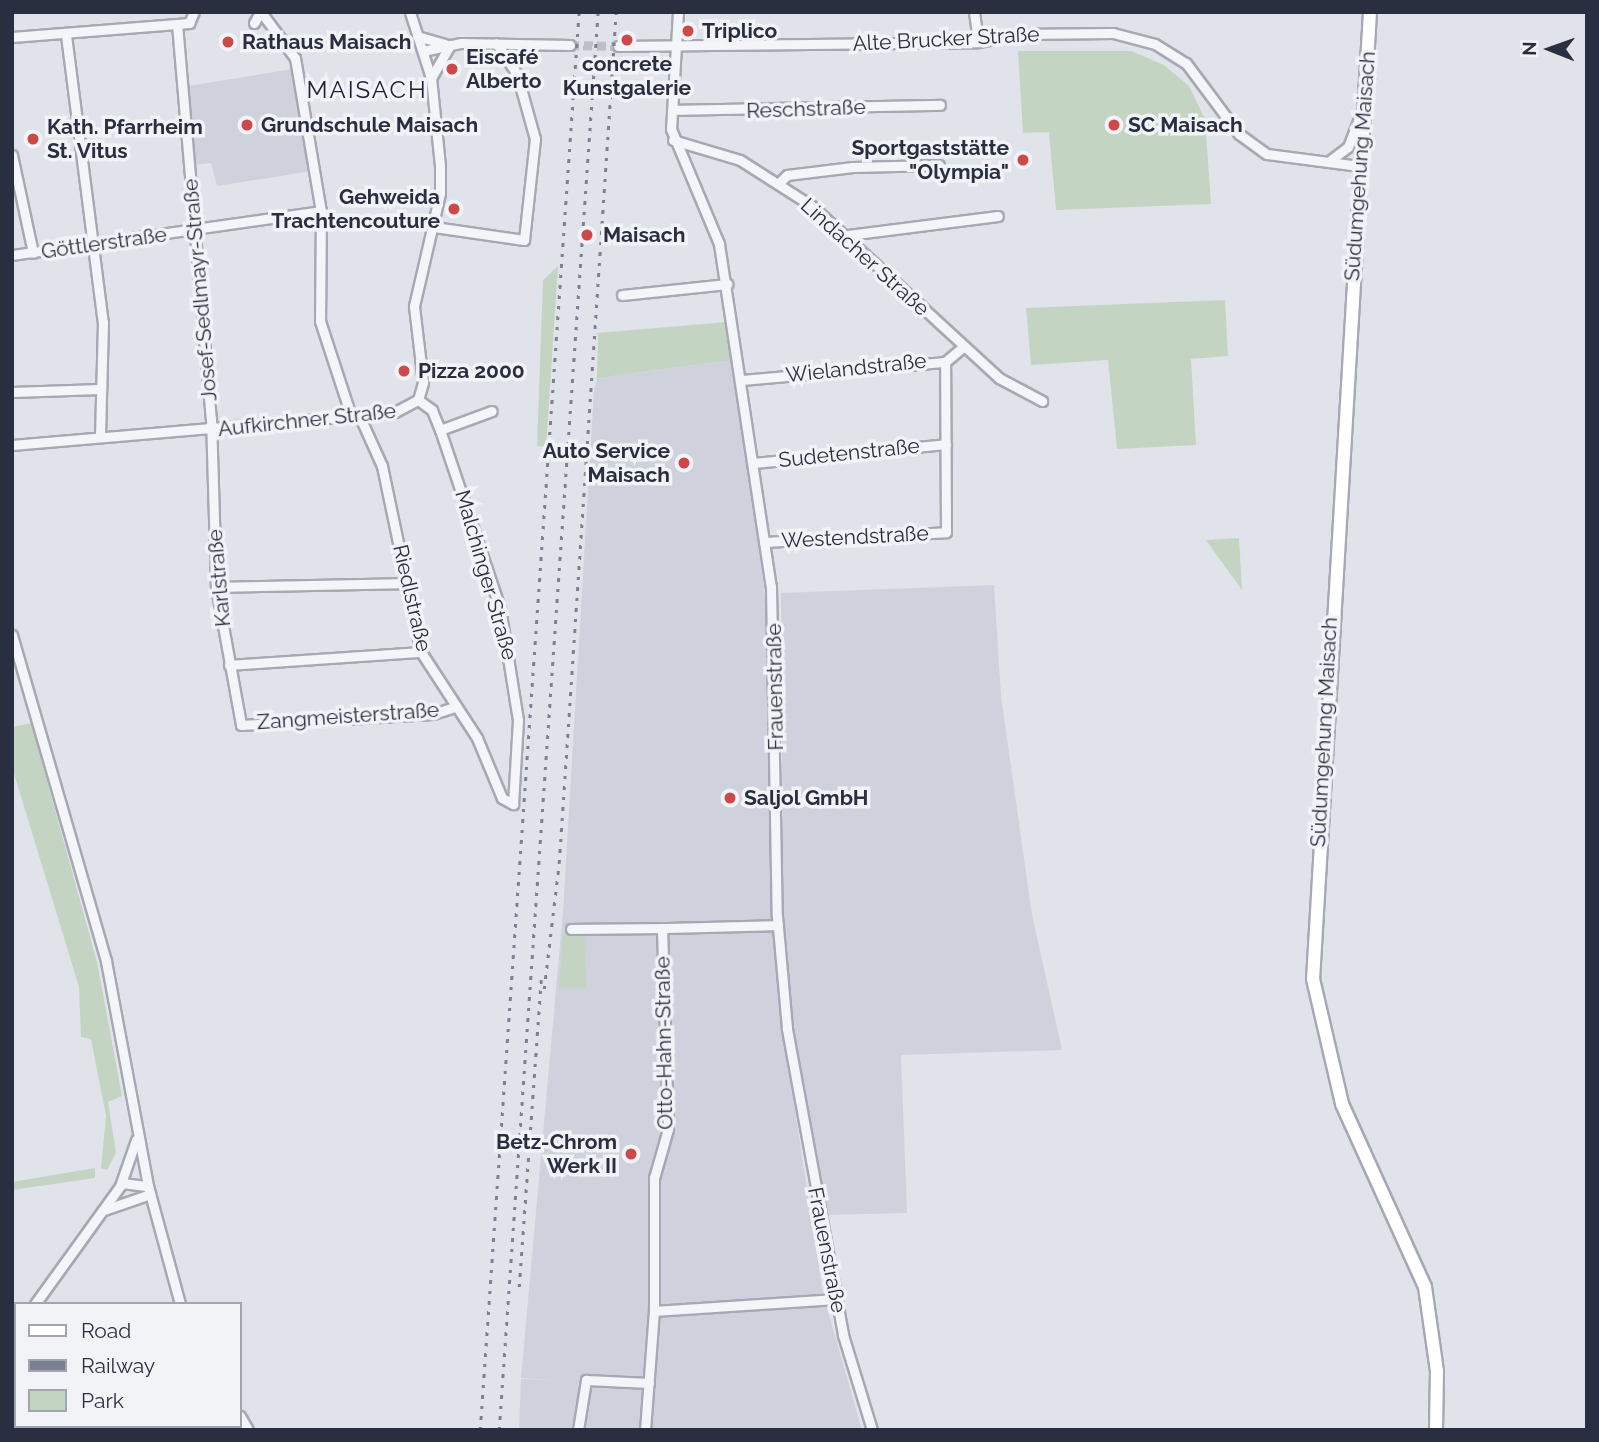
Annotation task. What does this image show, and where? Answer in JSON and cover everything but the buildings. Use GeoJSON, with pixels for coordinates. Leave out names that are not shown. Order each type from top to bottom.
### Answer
{"type":"FeatureCollection","features":[{"type":"Feature","properties":{"kind":"main road","name":"Südumgehung Maisach"},"geometry":{"type":"LineString","coordinates":[[1370,12],[1313,979],[1342,1104],[1416,1259],[1432,1317],[1436,1430]]}},
{"type":"Feature","properties":{"kind":"street"},"geometry":{"type":"LineString","coordinates":[[254,23],[261,12]]}},
{"type":"Feature","properties":{"kind":"street","name":"Riedlstraße"},"geometry":{"type":"LineString","coordinates":[[261,12],[295,58],[321,211],[320,321],[355,415],[382,466],[421,652],[477,738],[502,798],[513,804]]}},
{"type":"Feature","properties":{"kind":"street","name":"Aufkirchner Straße"},"geometry":{"type":"LineString","coordinates":[[12,445],[210,431],[404,410],[418,400],[423,382],[414,306],[434,227],[440,166],[430,78],[410,12]]}},
{"type":"Feature","properties":{"kind":"street","name":"Frauenstraße"},"geometry":{"type":"LineString","coordinates":[[678,12],[672,110],[673,140],[708,212],[727,284],[764,542],[776,654],[778,925],[790,1053],[836,1299],[873,1430]]}},
{"type":"Feature","properties":{"kind":"street"},"geometry":{"type":"LineString","coordinates":[[974,12],[978,42]]}},
{"type":"Feature","properties":{"kind":"street"},"geometry":{"type":"LineString","coordinates":[[12,37],[66,35],[177,24],[193,16]]}},
{"type":"Feature","properties":{"kind":"street","name":"Josef-Sedlmayr-Straße"},"geometry":{"type":"LineString","coordinates":[[177,24],[210,431]]}},
{"type":"Feature","properties":{"kind":"street","name":"Alte Brucker Straße"},"geometry":{"type":"LineString","coordinates":[[618,46],[978,42],[1019,34],[1134,37],[1186,63],[1234,128],[1267,154],[1359,166]]}},
{"type":"Feature","properties":{"kind":"street"},"geometry":{"type":"LineString","coordinates":[[66,35],[103,323],[100,437]]}},
{"type":"Feature","properties":{"kind":"street"},"geometry":{"type":"LineString","coordinates":[[417,36],[450,45]]}},
{"type":"Feature","properties":{"kind":"street"},"geometry":{"type":"LineString","coordinates":[[434,227],[524,240],[535,139],[517,74],[496,43]]}},
{"type":"Feature","properties":{"kind":"street"},"geometry":{"type":"LineString","coordinates":[[430,78],[450,45]]}},
{"type":"Feature","properties":{"kind":"street"},"geometry":{"type":"LineString","coordinates":[[424,54],[450,45],[570,45]]}},
{"type":"Feature","properties":{"kind":"street"},"geometry":{"type":"LineString","coordinates":[[424,54],[443,54]]}},
{"type":"Feature","properties":{"kind":"street","name":"Reschstraße"},"geometry":{"type":"LineString","coordinates":[[672,110],[940,105]]}},
{"type":"Feature","properties":{"kind":"street"},"geometry":{"type":"LineString","coordinates":[[1326,163],[1348,147],[1364,105]]}},
{"type":"Feature","properties":{"kind":"street","name":"Lindacher Straße"},"geometry":{"type":"LineString","coordinates":[[673,140],[740,160],[779,183],[848,235],[999,378],[1042,401]]}},
{"type":"Feature","properties":{"kind":"street"},"geometry":{"type":"LineString","coordinates":[[12,155],[33,253]]}},
{"type":"Feature","properties":{"kind":"street"},"geometry":{"type":"LineString","coordinates":[[779,183],[787,175],[853,167],[939,165]]}},
{"type":"Feature","properties":{"kind":"street","name":"Göttlerstraße"},"geometry":{"type":"LineString","coordinates":[[12,255],[321,211]]}},
{"type":"Feature","properties":{"kind":"street"},"geometry":{"type":"LineString","coordinates":[[848,235],[999,216]]}},
{"type":"Feature","properties":{"kind":"street"},"geometry":{"type":"LineString","coordinates":[[622,295],[727,284]]}},
{"type":"Feature","properties":{"kind":"street","name":"Wielandstraße"},"geometry":{"type":"LineString","coordinates":[[742,380],[945,362],[964,346]]}},
{"type":"Feature","properties":{"kind":"street"},"geometry":{"type":"LineString","coordinates":[[945,362],[946,444]]}},
{"type":"Feature","properties":{"kind":"street"},"geometry":{"type":"LineString","coordinates":[[12,392],[100,389]]}},
{"type":"Feature","properties":{"kind":"street","name":"Malchinger Straße"},"geometry":{"type":"LineString","coordinates":[[418,400],[432,410],[475,522],[515,675],[519,789],[513,804]]}},
{"type":"Feature","properties":{"kind":"street"},"geometry":{"type":"LineString","coordinates":[[440,430],[492,411]]}},
{"type":"Feature","properties":{"kind":"street","name":"Karlstraße"},"geometry":{"type":"LineString","coordinates":[[210,431],[216,587],[241,724]]}},
{"type":"Feature","properties":{"kind":"street","name":"Sudetenstraße"},"geometry":{"type":"LineString","coordinates":[[753,463],[946,444]]}},
{"type":"Feature","properties":{"kind":"street","name":"Westendstraße"},"geometry":{"type":"LineString","coordinates":[[764,542],[946,532],[946,444]]}},
{"type":"Feature","properties":{"kind":"street"},"geometry":{"type":"LineString","coordinates":[[216,587],[408,583]]}},
{"type":"Feature","properties":{"kind":"street"},"geometry":{"type":"LineString","coordinates":[[12,635],[106,961],[149,1190],[179,1302]]}},
{"type":"Feature","properties":{"kind":"street"},"geometry":{"type":"LineString","coordinates":[[229,665],[421,652]]}},
{"type":"Feature","properties":{"kind":"street","name":"Zangmeisterstraße"},"geometry":{"type":"LineString","coordinates":[[241,724],[433,714],[455,707]]}},
{"type":"Feature","properties":{"kind":"street","name":"Otto-Hahn-Straße"},"geometry":{"type":"LineString","coordinates":[[571,929],[778,925]]}},
{"type":"Feature","properties":{"kind":"street","name":"Otto-Hahn-Straße"},"geometry":{"type":"LineString","coordinates":[[645,1430],[654,1311],[654,1178],[668,1129],[662,928]]}},
{"type":"Feature","properties":{"kind":"street"},"geometry":{"type":"LineString","coordinates":[[36,1302],[122,1183],[137,1131]]}},
{"type":"Feature","properties":{"kind":"street"},"geometry":{"type":"LineString","coordinates":[[122,1183],[149,1190]]}},
{"type":"Feature","properties":{"kind":"street"},"geometry":{"type":"LineString","coordinates":[[103,1211],[149,1190]]}},
{"type":"Feature","properties":{"kind":"street"},"geometry":{"type":"LineString","coordinates":[[654,1311],[836,1299]]}},
{"type":"Feature","properties":{"kind":"street"},"geometry":{"type":"LineString","coordinates":[[578,1430],[586,1380],[649,1383]]}},
{"type":"Feature","properties":{"kind":"shaded area","name":"Grundschule Maisach"},"geometry":{"type":"Polygon","coordinates":[[[293,69],[312,171],[217,186],[211,163],[193,165],[188,86],[293,69]]]}},
{"type":"Feature","properties":{"kind":"shaded area"},"geometry":{"type":"Polygon","coordinates":[[[732,360],[766,601],[772,918],[783,1031],[823,1294],[862,1430],[519,1430],[521,1379],[555,1380],[521,1378],[563,912],[594,390],[597,378],[732,360]]]}},
{"type":"Feature","properties":{"kind":"shaded area"},"geometry":{"type":"Polygon","coordinates":[[[994,585],[1001,696],[1032,915],[1062,1050],[901,1055],[907,1213],[825,1215],[792,1028],[783,917],[781,593],[994,585]]]}},
{"type":"Feature","properties":{"kind":"green space","name":"SC Maisach"},"geometry":{"type":"Polygon","coordinates":[[[1018,51],[1131,51],[1164,65],[1189,86],[1205,119],[1211,204],[1056,210],[1049,132],[1023,133],[1018,51]]]}},
{"type":"Feature","properties":{"kind":"green space"},"geometry":{"type":"Polygon","coordinates":[[[558,266],[546,447],[537,446],[543,280],[558,266]]]}},
{"type":"Feature","properties":{"kind":"green space"},"geometry":{"type":"Polygon","coordinates":[[[1225,300],[1228,356],[1191,359],[1196,445],[1117,449],[1108,360],[1031,365],[1026,308],[1225,300]]]}},
{"type":"Feature","properties":{"kind":"green space"},"geometry":{"type":"Polygon","coordinates":[[[726,322],[732,360],[597,378],[598,333],[726,322]]]}},
{"type":"Feature","properties":{"kind":"green space"},"geometry":{"type":"Polygon","coordinates":[[[1239,538],[1242,590],[1206,540],[1239,538]]]}},
{"type":"Feature","properties":{"kind":"green space"},"geometry":{"type":"Polygon","coordinates":[[[31,723],[97,962],[122,1096],[108,1102],[116,1153],[107,1170],[101,1168],[106,1116],[91,1039],[81,1037],[79,987],[12,767],[12,727],[31,723]]]}},
{"type":"Feature","properties":{"kind":"green space"},"geometry":{"type":"Polygon","coordinates":[[[584,933],[587,988],[559,988],[563,935],[584,933]]]}},
{"type":"Feature","properties":{"kind":"green space"},"geometry":{"type":"Polygon","coordinates":[[[95,1168],[95,1178],[12,1190],[12,1182],[95,1168]]]}},
{"type":"Feature","properties":{"kind":"tunnel"},"geometry":{"type":"LineString","coordinates":[[570,45],[618,46]]}},
{"type":"Feature","properties":{"kind":"railway"},"geometry":{"type":"LineString","coordinates":[[480,1430],[579,12]]}},
{"type":"Feature","properties":{"kind":"railway"},"geometry":{"type":"LineString","coordinates":[[499,1430],[598,12]]}},
{"type":"Feature","properties":{"kind":"railway"},"geometry":{"type":"LineString","coordinates":[[544,989],[559,863],[616,12]]}},
{"type":"Feature","properties":{"kind":"railway"},"geometry":{"type":"LineString","coordinates":[[519,1287],[541,980]]}},
{"type":"Feature","properties":{"kind":"place","name":"Triplico"},"geometry":{"type":"Point","coordinates":[688,31]}},
{"type":"Feature","properties":{"kind":"place","name":"concrete Kunstgalerie"},"geometry":{"type":"Point","coordinates":[627,40]}},
{"type":"Feature","properties":{"kind":"place","name":"Rathaus Maisach"},"geometry":{"type":"Point","coordinates":[228,42]}},
{"type":"Feature","properties":{"kind":"place","name":"Eiscafé Alberto"},"geometry":{"type":"Point","coordinates":[452,69]}},
{"type":"Feature","properties":{"kind":"place","name":"Grundschule Maisach"},"geometry":{"type":"Point","coordinates":[247,125]}},
{"type":"Feature","properties":{"kind":"place","name":"SC Maisach"},"geometry":{"type":"Point","coordinates":[1114,125]}},
{"type":"Feature","properties":{"kind":"place","name":"Kath. Pfarrheim St. Vitus"},"geometry":{"type":"Point","coordinates":[33,139]}},
{"type":"Feature","properties":{"kind":"place","name":"Sportgaststätte \"Olympia\""},"geometry":{"type":"Point","coordinates":[1023,160]}},
{"type":"Feature","properties":{"kind":"place","name":"Gehweida Trachtencouture"},"geometry":{"type":"Point","coordinates":[454,209]}},
{"type":"Feature","properties":{"kind":"place","name":"Maisach"},"geometry":{"type":"Point","coordinates":[587,235]}},
{"type":"Feature","properties":{"kind":"place","name":"Pizza 2000"},"geometry":{"type":"Point","coordinates":[404,371]}},
{"type":"Feature","properties":{"kind":"place","name":"Auto Service Maisach"},"geometry":{"type":"Point","coordinates":[684,463]}},
{"type":"Feature","properties":{"kind":"place","name":"Saljol GmbH"},"geometry":{"type":"Point","coordinates":[730,798]}},
{"type":"Feature","properties":{"kind":"place","name":"Betz-Chrom Werk II"},"geometry":{"type":"Point","coordinates":[631,1154]}},
{"type":"Feature","properties":{"kind":"district","name":"MAISACH"},"geometry":{"type":"Point","coordinates":[367,90]}}]}
